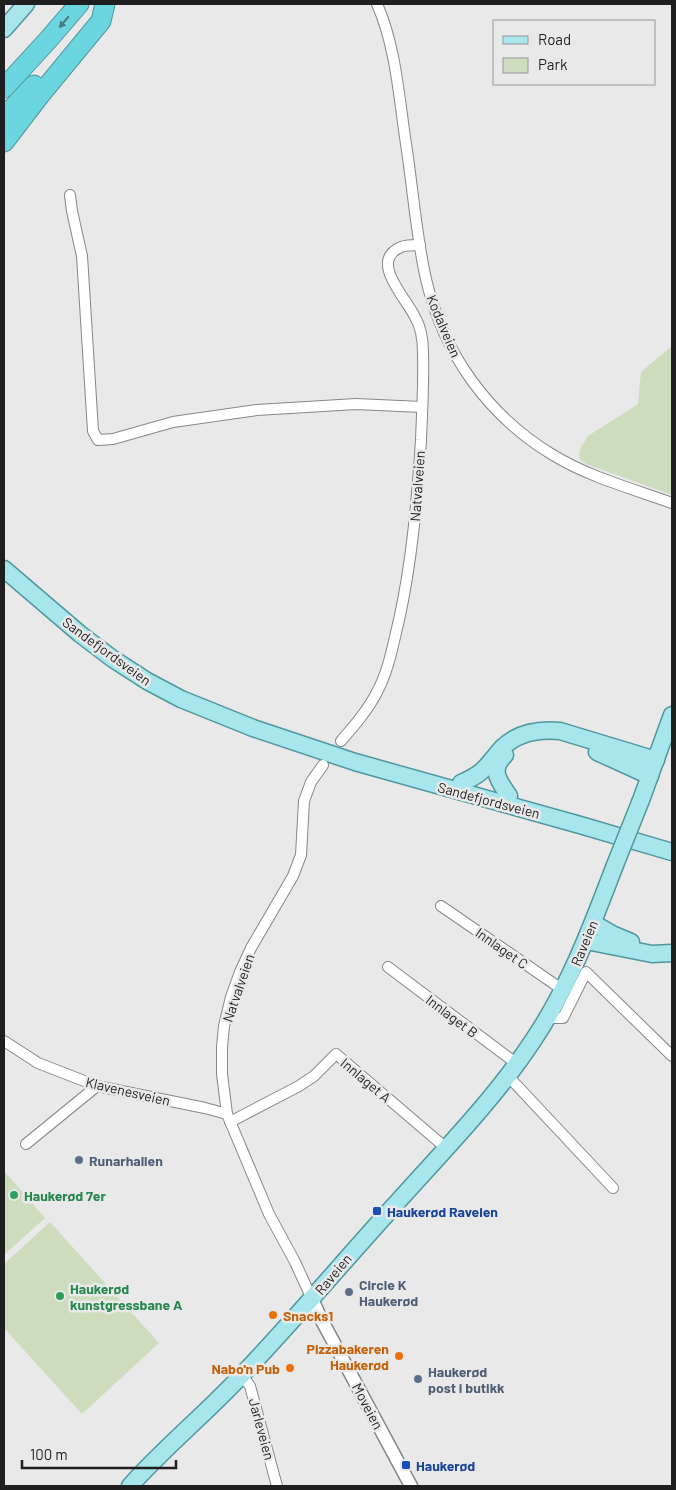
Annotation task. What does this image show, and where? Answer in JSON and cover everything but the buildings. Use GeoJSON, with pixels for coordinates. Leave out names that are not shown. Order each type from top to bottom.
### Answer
{"type":"FeatureCollection","features":[{"type":"Feature","properties":{"kind":"highway"},"geometry":{"type":"LineString","coordinates":[[4,88],[79,4]]}},
{"type":"Feature","properties":{"kind":"highway"},"geometry":{"type":"LineString","coordinates":[[4,117],[105,4]]}},
{"type":"Feature","properties":{"kind":"highway"},"geometry":{"type":"LineString","coordinates":[[4,142],[101,21],[105,4]]}},
{"type":"Feature","properties":{"kind":"highway"},"geometry":{"type":"LineString","coordinates":[[4,75],[32,46],[48,40]]}},
{"type":"Feature","properties":{"kind":"main road"},"geometry":{"type":"LineString","coordinates":[[4,29],[26,4]]}},
{"type":"Feature","properties":{"kind":"main road","name":"Sandefjordsveien"},"geometry":{"type":"LineString","coordinates":[[4,569],[80,634],[113,659],[181,700],[220,716],[355,762],[672,852]]}},
{"type":"Feature","properties":{"kind":"main road"},"geometry":{"type":"LineString","coordinates":[[509,796],[498,779],[496,769],[501,758],[516,745],[528,739],[541,736],[561,739],[589,749],[650,776],[672,715]]}},
{"type":"Feature","properties":{"kind":"main road"},"geometry":{"type":"LineString","coordinates":[[461,783],[482,772],[503,747],[516,738],[533,731],[560,731],[656,760]]}},
{"type":"Feature","properties":{"kind":"main road","name":"Sandefjordsveien"},"geometry":{"type":"LineString","coordinates":[[307,745],[461,783],[672,842]]}},
{"type":"Feature","properties":{"kind":"main road","name":"Raveien"},"geometry":{"type":"LineString","coordinates":[[130,1486],[149,1465],[242,1375],[312,1299],[334,1271],[446,1148],[512,1070],[547,1018],[563,990],[586,941],[650,776]]}},
{"type":"Feature","properties":{"kind":"main road"},"geometry":{"type":"LineString","coordinates":[[593,923],[612,934],[645,947],[659,948],[672,946]]}},
{"type":"Feature","properties":{"kind":"main road"},"geometry":{"type":"LineString","coordinates":[[586,941],[652,954],[672,953]]}},
{"type":"Feature","properties":{"kind":"street","name":"Kodalveien"},"geometry":{"type":"LineString","coordinates":[[377,4],[393,59],[420,245],[431,299],[445,337],[468,377],[498,412],[515,428],[553,455],[594,475],[672,504]]}},
{"type":"Feature","properties":{"kind":"street"},"geometry":{"type":"LineString","coordinates":[[70,195],[82,256],[93,431],[98,440],[112,439],[173,422],[257,410],[356,404],[422,408]]}},
{"type":"Feature","properties":{"kind":"street","name":"Natvalveien"},"geometry":{"type":"LineString","coordinates":[[341,741],[360,719],[377,692],[388,665],[405,591],[412,550],[418,484],[423,352],[417,319],[389,274],[387,264],[392,254],[401,247],[420,245]]}},
{"type":"Feature","properties":{"kind":"street","name":"Natvalveien"},"geometry":{"type":"LineString","coordinates":[[312,1299],[295,1262],[269,1214],[228,1118],[222,1074],[222,1047],[224,1026],[232,997],[251,948],[292,876],[301,855],[304,801],[311,782],[323,765]]}},
{"type":"Feature","properties":{"kind":"street","name":"Innlaget C"},"geometry":{"type":"LineString","coordinates":[[441,906],[563,990]]}},
{"type":"Feature","properties":{"kind":"street","name":"Innlaget B"},"geometry":{"type":"LineString","coordinates":[[388,967],[512,1070]]}},
{"type":"Feature","properties":{"kind":"street","name":"Raveien"},"geometry":{"type":"LineString","coordinates":[[547,1018],[563,1018],[586,972],[672,1056]]}},
{"type":"Feature","properties":{"kind":"street","name":"Klavenesveien"},"geometry":{"type":"LineString","coordinates":[[5,1043],[38,1063],[97,1086],[205,1108],[228,1118]]}},
{"type":"Feature","properties":{"kind":"street","name":"Innlaget A"},"geometry":{"type":"LineString","coordinates":[[228,1118],[299,1086],[314,1076],[336,1054],[446,1148]]}},
{"type":"Feature","properties":{"kind":"street"},"geometry":{"type":"LineString","coordinates":[[512,1070],[613,1188]]}},
{"type":"Feature","properties":{"kind":"street"},"geometry":{"type":"LineString","coordinates":[[26,1144],[97,1086]]}},
{"type":"Feature","properties":{"kind":"street","name":"Moveien"},"geometry":{"type":"LineString","coordinates":[[312,1299],[411,1486]]}},
{"type":"Feature","properties":{"kind":"street","name":"Jarleveien"},"geometry":{"type":"LineString","coordinates":[[242,1375],[250,1386],[277,1486]]}},
{"type":"Feature","properties":{"kind":"green space"},"geometry":{"type":"Polygon","coordinates":[[[672,346],[672,495],[586,464],[579,458],[580,449],[588,436],[638,404],[641,372],[672,346]]]}},
{"type":"Feature","properties":{"kind":"green space","name":"Haukerød 7er"},"geometry":{"type":"Polygon","coordinates":[[[4,1171],[45,1218],[4,1255],[4,1171]]]}},
{"type":"Feature","properties":{"kind":"green space","name":"Haukerød kunstgressbane A"},"geometry":{"type":"Polygon","coordinates":[[[50,1222],[159,1343],[82,1414],[4,1328],[4,1264],[50,1222]]]}},
{"type":"Feature","properties":{"kind":"place","name":"Runarhallen"},"geometry":{"type":"Point","coordinates":[79,1160]}},
{"type":"Feature","properties":{"kind":"place","name":"Haukerød 7er"},"geometry":{"type":"Point","coordinates":[14,1195]}},
{"type":"Feature","properties":{"kind":"place","name":"Haukerød Raveien"},"geometry":{"type":"Point","coordinates":[377,1211]}},
{"type":"Feature","properties":{"kind":"place","name":"Circle K Haukerød"},"geometry":{"type":"Point","coordinates":[349,1292]}},
{"type":"Feature","properties":{"kind":"place","name":"Haukerød kunstgressbane A"},"geometry":{"type":"Point","coordinates":[60,1296]}},
{"type":"Feature","properties":{"kind":"place","name":"Snacks1"},"geometry":{"type":"Point","coordinates":[273,1315]}},
{"type":"Feature","properties":{"kind":"place","name":"Pizzabakeren Haukerød"},"geometry":{"type":"Point","coordinates":[399,1356]}},
{"type":"Feature","properties":{"kind":"place","name":"Nabo'n Pub"},"geometry":{"type":"Point","coordinates":[290,1368]}},
{"type":"Feature","properties":{"kind":"place","name":"Haukerød post i butikk"},"geometry":{"type":"Point","coordinates":[418,1379]}},
{"type":"Feature","properties":{"kind":"place","name":"Haukerød"},"geometry":{"type":"Point","coordinates":[406,1465]}}]}
